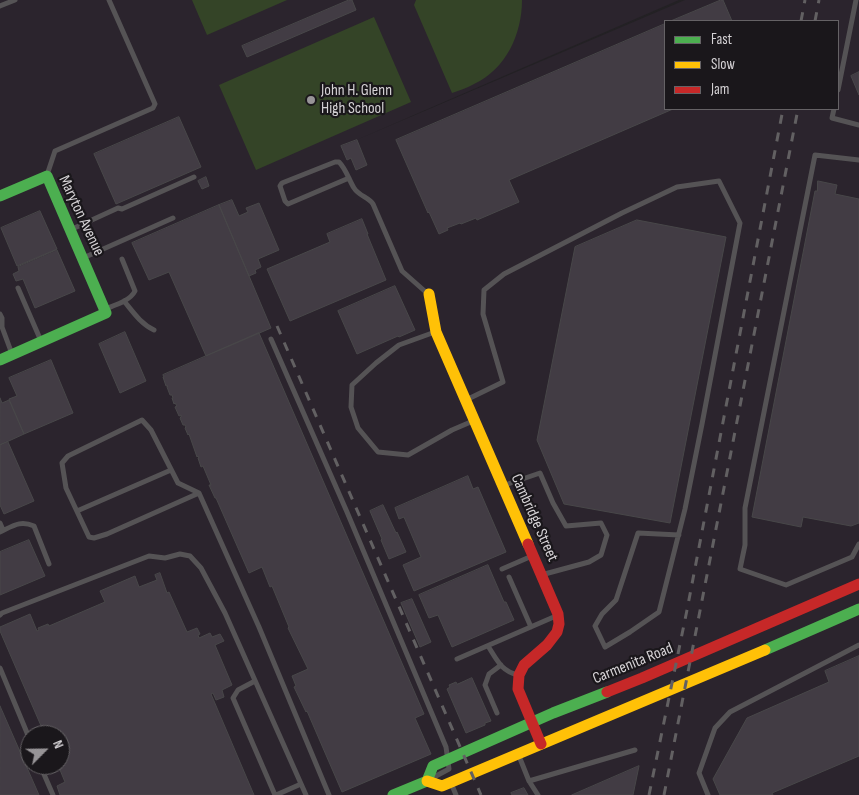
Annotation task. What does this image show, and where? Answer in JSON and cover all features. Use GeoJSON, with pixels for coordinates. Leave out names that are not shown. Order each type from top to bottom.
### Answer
{"type":"FeatureCollection","features":[{"type":"Feature","properties":{"kind":"main road","name":"Maryton Avenue"},"geometry":{"type":"LineString","coordinates":[[0,196],[47,176],[105,311]]}},
{"type":"Feature","properties":{"kind":"main road","name":"Cambridge Street"},"geometry":{"type":"LineString","coordinates":[[429,294],[436,332],[558,614]]}},
{"type":"Feature","properties":{"kind":"main road"},"geometry":{"type":"LineString","coordinates":[[0,360],[105,311]]}},
{"type":"Feature","properties":{"kind":"main road","name":"Carmenita Road"},"geometry":{"type":"LineString","coordinates":[[429,781],[433,766],[859,584]]}},
{"type":"Feature","properties":{"kind":"main road","name":"Carmenita Road"},"geometry":{"type":"LineString","coordinates":[[394,795],[429,781],[442,786],[859,609]]}},
{"type":"Feature","properties":{"kind":"main road"},"geometry":{"type":"LineString","coordinates":[[541,744],[518,689],[519,675],[524,665],[547,645],[557,632],[559,624],[558,614]]}},
{"type":"Feature","properties":{"kind":"lane"},"geometry":{"type":"LineString","coordinates":[[0,6],[15,0]]}},
{"type":"Feature","properties":{"kind":"lane"},"geometry":{"type":"LineString","coordinates":[[47,176],[55,151],[153,108],[155,104],[109,0]]}},
{"type":"Feature","properties":{"kind":"lane"},"geometry":{"type":"LineString","coordinates":[[839,85],[856,0]]}},
{"type":"Feature","properties":{"kind":"lane"},"geometry":{"type":"LineString","coordinates":[[834,110],[832,118],[859,125]]}},
{"type":"Feature","properties":{"kind":"lane"},"geometry":{"type":"LineString","coordinates":[[859,160],[815,155],[745,508],[745,545],[740,569],[786,586],[852,557],[859,544]]}},
{"type":"Feature","properties":{"kind":"lane"},"geometry":{"type":"LineString","coordinates":[[349,178],[288,204],[280,186],[282,183],[339,162],[349,178],[354,188],[361,195],[369,198],[373,204],[402,271],[429,294]]}},
{"type":"Feature","properties":{"kind":"lane"},"geometry":{"type":"LineString","coordinates":[[70,230],[194,177]]}},
{"type":"Feature","properties":{"kind":"lane"},"geometry":{"type":"LineString","coordinates":[[465,401],[504,382],[483,314],[484,290],[504,274],[677,187],[719,181],[740,223],[702,424],[678,535],[659,612],[605,647],[595,626],[602,614],[616,600],[638,533],[678,535]]}},
{"type":"Feature","properties":{"kind":"lane"},"geometry":{"type":"LineString","coordinates":[[82,258],[172,218]]}},
{"type":"Feature","properties":{"kind":"lane"},"geometry":{"type":"LineString","coordinates":[[105,311],[134,294],[135,290],[122,260]]}},
{"type":"Feature","properties":{"kind":"lane"},"geometry":{"type":"LineString","coordinates":[[18,288],[42,342]]}},
{"type":"Feature","properties":{"kind":"lane"},"geometry":{"type":"LineString","coordinates":[[124,300],[142,323],[154,330]]}},
{"type":"Feature","properties":{"kind":"lane"},"geometry":{"type":"LineString","coordinates":[[0,314],[2,327],[12,355]]}},
{"type":"Feature","properties":{"kind":"lane"},"geometry":{"type":"LineString","coordinates":[[436,332],[399,345],[352,385],[351,407],[358,428],[378,452],[408,455],[474,420]]}},
{"type":"Feature","properties":{"kind":"lane"},"geometry":{"type":"LineString","coordinates":[[271,339],[428,704],[446,747],[448,760]]}},
{"type":"Feature","properties":{"kind":"lane"},"geometry":{"type":"LineString","coordinates":[[199,493],[107,534],[94,538],[88,537],[66,488],[62,463],[68,456],[142,420],[151,430],[178,483],[199,493],[259,627],[329,795]]}},
{"type":"Feature","properties":{"kind":"lane"},"geometry":{"type":"LineString","coordinates":[[77,511],[171,470]]}},
{"type":"Feature","properties":{"kind":"lane"},"geometry":{"type":"LineString","coordinates":[[502,486],[540,473],[553,503],[566,526],[601,523],[607,535],[602,555],[589,562],[541,575]]}},
{"type":"Feature","properties":{"kind":"lane"},"geometry":{"type":"LineString","coordinates":[[0,523],[2,531],[20,523],[34,526],[49,564]]}},
{"type":"Feature","properties":{"kind":"lane"},"geometry":{"type":"LineString","coordinates":[[0,615],[150,556],[165,558],[180,554],[190,556],[201,568],[225,613],[306,795]]}},
{"type":"Feature","properties":{"kind":"lane"},"geometry":{"type":"LineString","coordinates":[[502,569],[533,556]]}},
{"type":"Feature","properties":{"kind":"lane"},"geometry":{"type":"LineString","coordinates":[[509,578],[531,627]]}},
{"type":"Feature","properties":{"kind":"lane"},"geometry":{"type":"LineString","coordinates":[[457,659],[558,614]]}},
{"type":"Feature","properties":{"kind":"lane"},"geometry":{"type":"LineString","coordinates":[[488,646],[503,668],[519,675]]}},
{"type":"Feature","properties":{"kind":"lane"},"geometry":{"type":"LineString","coordinates":[[708,795],[699,773],[715,728],[730,712],[859,646]]}},
{"type":"Feature","properties":{"kind":"lane"},"geometry":{"type":"LineString","coordinates":[[497,714],[485,685],[490,674],[501,665]]}},
{"type":"Feature","properties":{"kind":"lane"},"geometry":{"type":"LineString","coordinates":[[0,668],[24,725]]}},
{"type":"Feature","properties":{"kind":"lane"},"geometry":{"type":"LineString","coordinates":[[255,681],[238,690],[233,698],[275,795],[301,784]]}},
{"type":"Feature","properties":{"kind":"lane"},"geometry":{"type":"LineString","coordinates":[[529,781],[635,750]]}},
{"type":"Feature","properties":{"kind":"lane"},"geometry":{"type":"LineString","coordinates":[[518,754],[529,781],[538,795]]}},
{"type":"Feature","properties":{"kind":"lane"},"geometry":{"type":"LineString","coordinates":[[44,775],[53,795]]}},
{"type":"Feature","properties":{"kind":"lane"},"geometry":{"type":"LineString","coordinates":[[451,782],[456,795]]}},
{"type":"Feature","properties":{"kind":"shaded area"},"geometry":{"type":"Polygon","coordinates":[[[0,0],[679,0],[354,141],[685,0],[859,0],[859,795],[0,795],[0,0]]]}},
{"type":"Feature","properties":{"kind":"green space"},"geometry":{"type":"Polygon","coordinates":[[[192,0],[287,0],[207,35],[192,0]]]}},
{"type":"Feature","properties":{"kind":"green space"},"geometry":{"type":"Polygon","coordinates":[[[416,0],[522,0],[519,25],[515,38],[503,60],[495,69],[474,84],[452,93],[414,5],[416,0]]]}},
{"type":"Feature","properties":{"kind":"green space"},"geometry":{"type":"Polygon","coordinates":[[[374,17],[411,102],[256,170],[219,85],[374,17]]]}},
{"type":"Feature","properties":{"kind":"building"},"geometry":{"type":"Polygon","coordinates":[[[352,0],[356,10],[247,57],[242,46],[352,0]]]}},
{"type":"Feature","properties":{"kind":"building"},"geometry":{"type":"Polygon","coordinates":[[[723,0],[732,20],[673,20],[723,0]]]}},
{"type":"Feature","properties":{"kind":"building"},"geometry":{"type":"Polygon","coordinates":[[[664,24],[664,110],[671,110],[509,180],[519,202],[477,220],[476,218],[447,228],[448,230],[439,234],[396,140],[664,24]]]}},
{"type":"Feature","properties":{"kind":"building"},"geometry":{"type":"Polygon","coordinates":[[[859,72],[859,95],[851,76],[859,72]]]}},
{"type":"Feature","properties":{"kind":"building"},"geometry":{"type":"Polygon","coordinates":[[[179,117],[201,167],[116,204],[94,154],[179,117]]]}},
{"type":"Feature","properties":{"kind":"building"},"geometry":{"type":"Polygon","coordinates":[[[357,140],[367,165],[356,170],[351,158],[347,160],[341,146],[357,140]]]}},
{"type":"Feature","properties":{"kind":"building"},"geometry":{"type":"Polygon","coordinates":[[[206,177],[209,186],[202,189],[198,181],[206,177]]]}},
{"type":"Feature","properties":{"kind":"building"},"geometry":{"type":"Polygon","coordinates":[[[818,181],[837,185],[835,194],[859,199],[859,523],[851,526],[803,517],[801,527],[752,517],[818,181]]]}},
{"type":"Feature","properties":{"kind":"building"},"geometry":{"type":"Polygon","coordinates":[[[232,200],[239,216],[248,212],[246,208],[259,203],[279,250],[258,259],[261,267],[255,270],[256,273],[249,276],[219,205],[232,200]]]}},
{"type":"Feature","properties":{"kind":"building"},"geometry":{"type":"Polygon","coordinates":[[[219,205],[271,328],[206,356],[169,272],[149,280],[132,243],[219,205]]]}},
{"type":"Feature","properties":{"kind":"building"},"geometry":{"type":"Polygon","coordinates":[[[40,211],[57,249],[17,266],[1,228],[40,211]]]}},
{"type":"Feature","properties":{"kind":"building"},"geometry":{"type":"Polygon","coordinates":[[[362,219],[386,280],[290,321],[267,269],[330,242],[327,234],[362,219]]]}},
{"type":"Feature","properties":{"kind":"building"},"geometry":{"type":"Polygon","coordinates":[[[637,220],[726,237],[670,523],[564,504],[537,440],[575,247],[637,220]]]}},
{"type":"Feature","properties":{"kind":"building"},"geometry":{"type":"Polygon","coordinates":[[[57,250],[75,291],[35,308],[23,279],[16,281],[13,274],[19,271],[18,267],[57,250]]]}},
{"type":"Feature","properties":{"kind":"building"},"geometry":{"type":"Polygon","coordinates":[[[395,286],[415,330],[357,354],[338,311],[395,286]]]}},
{"type":"Feature","properties":{"kind":"building"},"geometry":{"type":"Polygon","coordinates":[[[125,332],[146,381],[120,393],[99,344],[125,332]]]}},
{"type":"Feature","properties":{"kind":"building"},"geometry":{"type":"Polygon","coordinates":[[[259,333],[424,714],[415,718],[431,754],[342,792],[307,711],[294,687],[296,686],[292,676],[308,669],[262,567],[249,573],[163,377],[163,375],[259,333]]]}},
{"type":"Feature","properties":{"kind":"building"},"geometry":{"type":"Polygon","coordinates":[[[51,360],[73,413],[24,434],[9,399],[17,396],[9,378],[51,360]]]}},
{"type":"Feature","properties":{"kind":"building"},"geometry":{"type":"Polygon","coordinates":[[[0,398],[2,403],[9,400],[24,434],[0,445],[0,398]]]}},
{"type":"Feature","properties":{"kind":"building"},"geometry":{"type":"Polygon","coordinates":[[[8,442],[34,501],[4,514],[0,505],[0,445],[8,442]]]}},
{"type":"Feature","properties":{"kind":"building"},"geometry":{"type":"Polygon","coordinates":[[[468,476],[473,489],[478,487],[506,552],[414,591],[403,565],[421,557],[404,517],[399,519],[395,508],[468,476]]]}},
{"type":"Feature","properties":{"kind":"building"},"geometry":{"type":"Polygon","coordinates":[[[383,505],[406,552],[389,559],[370,511],[383,505]]]}},
{"type":"Feature","properties":{"kind":"building"},"geometry":{"type":"Polygon","coordinates":[[[29,540],[45,576],[0,595],[0,552],[29,540]]]}},
{"type":"Feature","properties":{"kind":"building"},"geometry":{"type":"Polygon","coordinates":[[[488,565],[514,620],[452,647],[438,615],[429,618],[419,595],[488,565]]]}},
{"type":"Feature","properties":{"kind":"building"},"geometry":{"type":"Polygon","coordinates":[[[160,573],[167,593],[169,592],[187,632],[197,628],[200,634],[198,635],[199,638],[210,633],[212,637],[220,634],[224,641],[215,645],[232,685],[222,690],[224,697],[216,700],[213,693],[211,694],[254,795],[60,795],[57,786],[65,782],[62,775],[70,775],[70,725],[41,725],[0,631],[0,627],[30,614],[37,631],[39,630],[38,628],[48,624],[49,626],[105,602],[100,591],[135,576],[139,587],[157,580],[155,575],[160,573]]]}},
{"type":"Feature","properties":{"kind":"building"},"geometry":{"type":"Polygon","coordinates":[[[412,599],[431,642],[420,647],[401,603],[412,599]]]}},
{"type":"Feature","properties":{"kind":"building"},"geometry":{"type":"Polygon","coordinates":[[[859,656],[859,756],[772,793],[773,795],[720,795],[713,779],[747,718],[829,682],[825,671],[859,656]]]}},
{"type":"Feature","properties":{"kind":"building"},"geometry":{"type":"Polygon","coordinates":[[[472,678],[491,721],[466,733],[447,689],[450,687],[449,685],[472,678]]]}},
{"type":"Feature","properties":{"kind":"building"},"geometry":{"type":"Polygon","coordinates":[[[0,706],[20,752],[20,775],[30,775],[39,795],[0,795],[0,706]]]}},
{"type":"Feature","properties":{"kind":"building"},"geometry":{"type":"Polygon","coordinates":[[[639,766],[633,795],[572,795],[639,766]]]}},
{"type":"Feature","properties":{"kind":"building"},"geometry":{"type":"Polygon","coordinates":[[[524,788],[528,795],[512,795],[511,793],[524,788]]]}},
{"type":"Feature","properties":{"kind":"railway"},"geometry":{"type":"LineString","coordinates":[[801,20],[805,0]]}},
{"type":"Feature","properties":{"kind":"railway"},"geometry":{"type":"LineString","coordinates":[[815,20],[819,0]]}},
{"type":"Feature","properties":{"kind":"railway"},"geometry":{"type":"LineString","coordinates":[[649,795],[687,610],[783,110]]}},
{"type":"Feature","properties":{"kind":"railway"},"geometry":{"type":"LineString","coordinates":[[664,795],[798,110]]}},
{"type":"Feature","properties":{"kind":"railway"},"geometry":{"type":"LineString","coordinates":[[277,326],[481,795]]}},
{"type":"Feature","properties":{"kind":"traffic: fast"},"geometry":{"type":"LineString","coordinates":[[0,196],[47,176],[106,313],[0,360]]}},
{"type":"Feature","properties":{"kind":"traffic: fast"},"geometry":{"type":"LineString","coordinates":[[765,650],[859,609]]}},
{"type":"Feature","properties":{"kind":"traffic: fast"},"geometry":{"type":"LineString","coordinates":[[393,795],[427,781],[433,766],[553,713],[607,692]]}},
{"type":"Feature","properties":{"kind":"traffic: slow"},"geometry":{"type":"LineString","coordinates":[[429,294],[436,332],[528,544]]}},
{"type":"Feature","properties":{"kind":"traffic: slow"},"geometry":{"type":"LineString","coordinates":[[427,781],[442,786],[765,650]]}},
{"type":"Feature","properties":{"kind":"traffic: jam"},"geometry":{"type":"LineString","coordinates":[[528,544],[558,614],[559,624],[557,632],[547,645],[524,665],[519,675],[518,689],[541,744]]}},
{"type":"Feature","properties":{"kind":"traffic: jam"},"geometry":{"type":"LineString","coordinates":[[607,692],[859,584]]}},
{"type":"Feature","properties":{"kind":"place","name":"John H. Glenn High School"},"geometry":{"type":"Point","coordinates":[311,100]}}]}
